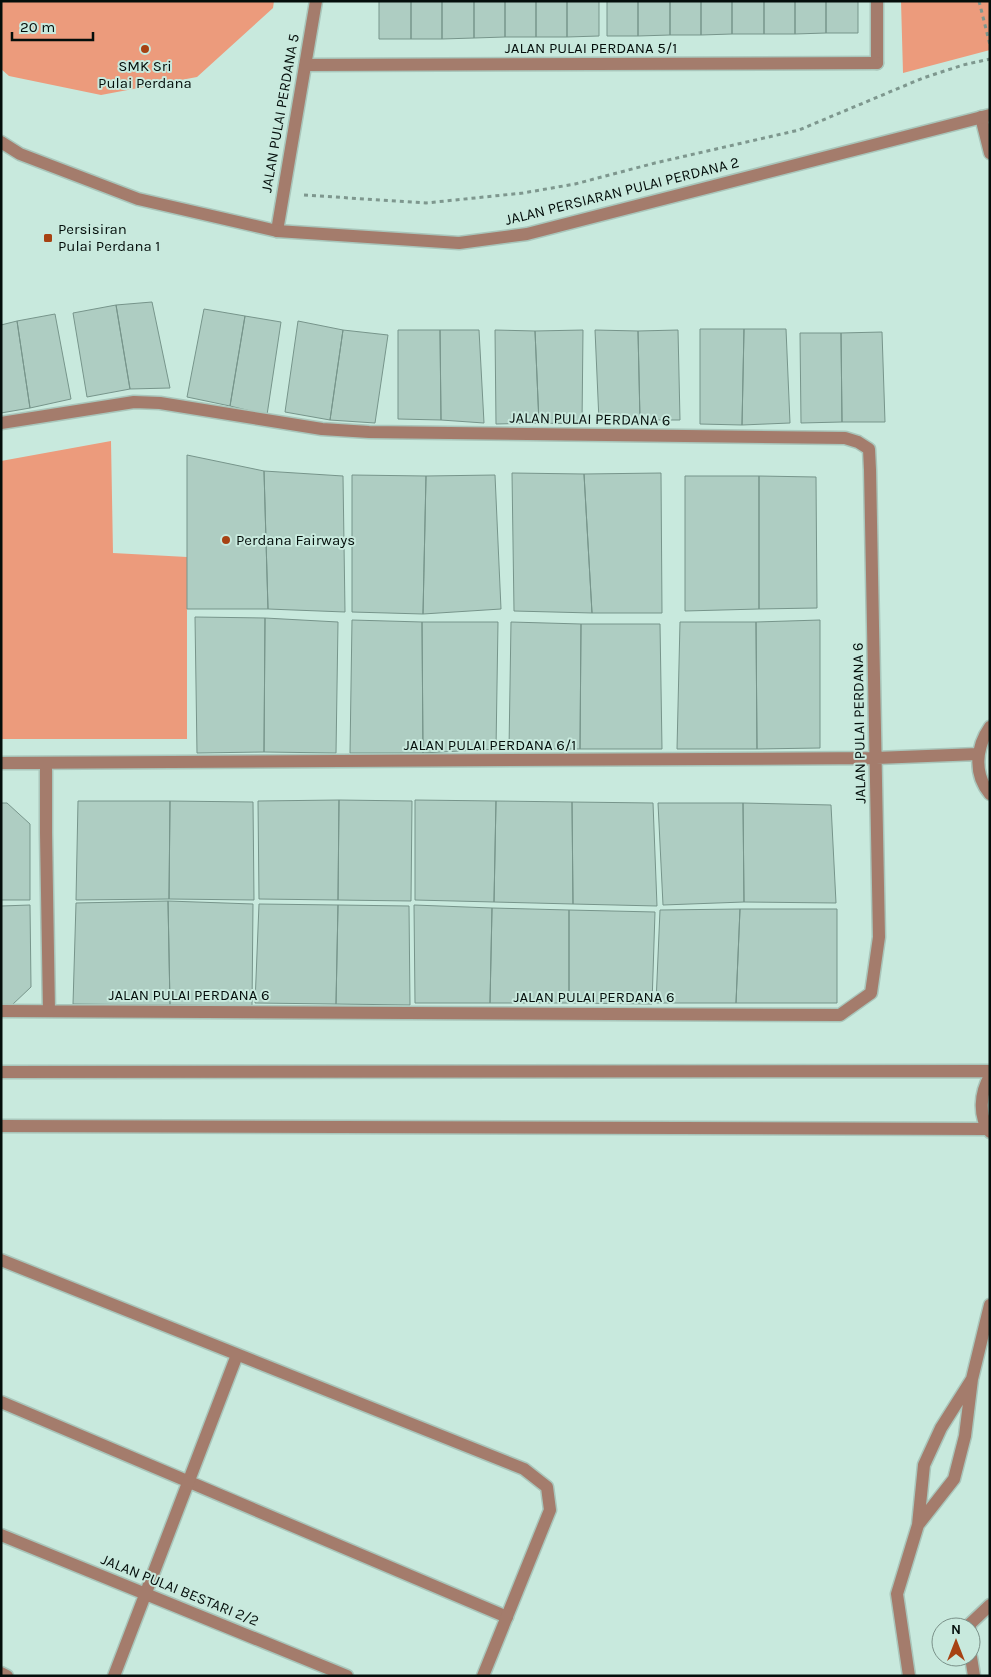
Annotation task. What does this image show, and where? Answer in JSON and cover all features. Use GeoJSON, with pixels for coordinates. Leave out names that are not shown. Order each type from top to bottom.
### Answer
{"type":"FeatureCollection","features":[{"type":"Feature","properties":{"kind":"street","name":"JALAN PULAI PERDANA 5"},"geometry":{"type":"LineString","coordinates":[[277,231],[316,1]]}},
{"type":"Feature","properties":{"kind":"street","name":"JALAN PULAI PERDANA 5/1"},"geometry":{"type":"LineString","coordinates":[[305,65],[877,63],[876,1]]}},
{"type":"Feature","properties":{"kind":"street"},"geometry":{"type":"LineString","coordinates":[[985,116],[990,153]]}},
{"type":"Feature","properties":{"kind":"street","name":"JALAN PERSIARAN PULAI PERDANA 2"},"geometry":{"type":"LineString","coordinates":[[1,142],[20,154],[138,199],[277,231],[459,243],[527,234],[985,116]]}},
{"type":"Feature","properties":{"kind":"street","name":"JALAN PULAI PERDANA 6"},"geometry":{"type":"LineString","coordinates":[[1,424],[134,402],[160,403],[322,430],[845,438],[858,442],[869,449],[870,470],[879,938],[871,994],[840,1015],[1,1011]]}},
{"type":"Feature","properties":{"kind":"street"},"geometry":{"type":"LineString","coordinates":[[990,727],[983,737],[978,754],[979,772],[990,794]]}},
{"type":"Feature","properties":{"kind":"street","name":"JALAN PULAI PERDANA 6/1"},"geometry":{"type":"LineString","coordinates":[[1,763],[876,758],[978,754]]}},
{"type":"Feature","properties":{"kind":"street"},"geometry":{"type":"LineString","coordinates":[[46,764],[49,1011]]}},
{"type":"Feature","properties":{"kind":"street"},"geometry":{"type":"LineString","coordinates":[[1,1072],[990,1071]]}},
{"type":"Feature","properties":{"kind":"street"},"geometry":{"type":"LineString","coordinates":[[1,1126],[989,1131],[982,1114],[982,1099],[985,1084],[990,1076]]}},
{"type":"Feature","properties":{"kind":"street"},"geometry":{"type":"LineString","coordinates":[[1,1260],[524,1469],[547,1487],[550,1510],[483,1676]]}},
{"type":"Feature","properties":{"kind":"street"},"geometry":{"type":"LineString","coordinates":[[918,1524],[954,1479],[965,1436],[972,1378],[990,1304]]}},
{"type":"Feature","properties":{"kind":"street"},"geometry":{"type":"LineString","coordinates":[[114,1676],[238,1356]]}},
{"type":"Feature","properties":{"kind":"street"},"geometry":{"type":"LineString","coordinates":[[909,1676],[897,1594],[918,1524],[924,1465],[941,1428],[972,1378]]}},
{"type":"Feature","properties":{"kind":"street"},"geometry":{"type":"LineString","coordinates":[[1,1402],[507,1617]]}},
{"type":"Feature","properties":{"kind":"street","name":"JALAN PULAI BESTARI 2/2"},"geometry":{"type":"LineString","coordinates":[[1,1535],[347,1676]]}},
{"type":"Feature","properties":{"kind":"street"},"geometry":{"type":"LineString","coordinates":[[977,1617],[990,1605]]}},
{"type":"Feature","properties":{"kind":"street"},"geometry":{"type":"LineString","coordinates":[[1,1673],[7,1676]]}},
{"type":"Feature","properties":{"kind":"path"},"geometry":{"type":"LineString","coordinates":[[979,1],[990,45]]}},
{"type":"Feature","properties":{"kind":"path"},"geometry":{"type":"LineString","coordinates":[[283,194],[426,203],[523,193],[575,184],[799,130],[923,78],[963,65],[990,59]]}},
{"type":"Feature","properties":{"kind":"shaded area"},"geometry":{"type":"Polygon","coordinates":[[[1,1],[274,1],[273,8],[197,77],[101,95],[9,76],[1,69],[1,1]]]}},
{"type":"Feature","properties":{"kind":"shaded area"},"geometry":{"type":"Polygon","coordinates":[[[901,1],[990,1],[990,50],[903,73],[901,1]]]}},
{"type":"Feature","properties":{"kind":"shaded area"},"geometry":{"type":"Polygon","coordinates":[[[111,441],[113,553],[187,557],[187,739],[1,739],[1,461],[111,441]]]}},
{"type":"Feature","properties":{"kind":"building"},"geometry":{"type":"Polygon","coordinates":[[[379,1],[411,1],[411,39],[379,39],[379,1]]]}},
{"type":"Feature","properties":{"kind":"building"},"geometry":{"type":"Polygon","coordinates":[[[411,1],[442,1],[442,39],[411,39],[411,1]]]}},
{"type":"Feature","properties":{"kind":"building"},"geometry":{"type":"Polygon","coordinates":[[[442,1],[474,1],[474,38],[442,39],[442,1]]]}},
{"type":"Feature","properties":{"kind":"building"},"geometry":{"type":"Polygon","coordinates":[[[474,1],[505,1],[505,37],[474,38],[474,1]]]}},
{"type":"Feature","properties":{"kind":"building"},"geometry":{"type":"Polygon","coordinates":[[[505,1],[536,1],[536,37],[505,37],[505,1]]]}},
{"type":"Feature","properties":{"kind":"building"},"geometry":{"type":"Polygon","coordinates":[[[536,1],[567,1],[567,37],[536,37],[536,1]]]}},
{"type":"Feature","properties":{"kind":"building"},"geometry":{"type":"Polygon","coordinates":[[[567,1],[599,1],[599,36],[567,37],[567,1]]]}},
{"type":"Feature","properties":{"kind":"building"},"geometry":{"type":"Polygon","coordinates":[[[607,1],[638,1],[638,36],[607,36],[607,1]]]}},
{"type":"Feature","properties":{"kind":"building"},"geometry":{"type":"Polygon","coordinates":[[[638,1],[670,1],[670,35],[638,36],[638,1]]]}},
{"type":"Feature","properties":{"kind":"building"},"geometry":{"type":"Polygon","coordinates":[[[670,1],[701,1],[701,35],[670,35],[670,1]]]}},
{"type":"Feature","properties":{"kind":"building"},"geometry":{"type":"Polygon","coordinates":[[[701,1],[732,1],[732,34],[701,35],[701,1]]]}},
{"type":"Feature","properties":{"kind":"building"},"geometry":{"type":"Polygon","coordinates":[[[732,1],[764,1],[764,34],[732,34],[732,1]]]}},
{"type":"Feature","properties":{"kind":"building"},"geometry":{"type":"Polygon","coordinates":[[[764,1],[795,1],[795,34],[764,34],[764,1]]]}},
{"type":"Feature","properties":{"kind":"building"},"geometry":{"type":"Polygon","coordinates":[[[795,1],[826,1],[826,33],[795,34],[795,1]]]}},
{"type":"Feature","properties":{"kind":"building"},"geometry":{"type":"Polygon","coordinates":[[[826,1],[858,1],[858,33],[826,33],[826,1]]]}},
{"type":"Feature","properties":{"kind":"building"},"geometry":{"type":"Polygon","coordinates":[[[152,302],[170,388],[130,389],[116,305],[152,302]]]}},
{"type":"Feature","properties":{"kind":"building"},"geometry":{"type":"Polygon","coordinates":[[[116,305],[130,389],[87,397],[73,313],[116,305]]]}},
{"type":"Feature","properties":{"kind":"building"},"geometry":{"type":"Polygon","coordinates":[[[204,309],[245,316],[230,406],[187,397],[204,309]]]}},
{"type":"Feature","properties":{"kind":"building"},"geometry":{"type":"Polygon","coordinates":[[[55,314],[71,399],[30,408],[17,321],[55,314]]]}},
{"type":"Feature","properties":{"kind":"building"},"geometry":{"type":"Polygon","coordinates":[[[245,316],[281,322],[267,415],[230,406],[245,316]]]}},
{"type":"Feature","properties":{"kind":"building"},"geometry":{"type":"Polygon","coordinates":[[[17,321],[30,408],[1,413],[1,325],[17,321]]]}},
{"type":"Feature","properties":{"kind":"building"},"geometry":{"type":"Polygon","coordinates":[[[298,321],[343,330],[330,420],[285,412],[298,321]]]}},
{"type":"Feature","properties":{"kind":"building"},"geometry":{"type":"Polygon","coordinates":[[[700,329],[744,329],[742,425],[700,424],[700,329]]]}},
{"type":"Feature","properties":{"kind":"building"},"geometry":{"type":"Polygon","coordinates":[[[744,329],[786,329],[790,423],[742,425],[744,329]]]}},
{"type":"Feature","properties":{"kind":"building"},"geometry":{"type":"Polygon","coordinates":[[[343,330],[388,335],[375,423],[330,420],[343,330]]]}},
{"type":"Feature","properties":{"kind":"building"},"geometry":{"type":"Polygon","coordinates":[[[398,330],[440,330],[441,420],[398,419],[398,330]]]}},
{"type":"Feature","properties":{"kind":"building"},"geometry":{"type":"Polygon","coordinates":[[[440,330],[479,330],[484,423],[441,420],[440,330]]]}},
{"type":"Feature","properties":{"kind":"building"},"geometry":{"type":"Polygon","coordinates":[[[495,330],[535,331],[539,423],[496,424],[495,330]]]}},
{"type":"Feature","properties":{"kind":"building"},"geometry":{"type":"Polygon","coordinates":[[[583,330],[582,424],[539,423],[535,331],[583,330]]]}},
{"type":"Feature","properties":{"kind":"building"},"geometry":{"type":"Polygon","coordinates":[[[595,330],[638,331],[640,420],[599,421],[595,330]]]}},
{"type":"Feature","properties":{"kind":"building"},"geometry":{"type":"Polygon","coordinates":[[[678,330],[680,420],[640,420],[638,331],[678,330]]]}},
{"type":"Feature","properties":{"kind":"building"},"geometry":{"type":"Polygon","coordinates":[[[882,332],[885,422],[842,422],[841,333],[882,332]]]}},
{"type":"Feature","properties":{"kind":"building"},"geometry":{"type":"Polygon","coordinates":[[[800,333],[841,333],[842,422],[801,423],[800,333]]]}},
{"type":"Feature","properties":{"kind":"building","name":"Perdana Fairways"},"geometry":{"type":"Polygon","coordinates":[[[187,455],[264,471],[268,609],[187,609],[187,455]]]}},
{"type":"Feature","properties":{"kind":"building","name":"Perdana Fairways"},"geometry":{"type":"Polygon","coordinates":[[[264,471],[343,476],[345,612],[268,609],[264,471]]]}},
{"type":"Feature","properties":{"kind":"building"},"geometry":{"type":"Polygon","coordinates":[[[512,473],[584,474],[592,613],[514,611],[512,473]]]}},
{"type":"Feature","properties":{"kind":"building"},"geometry":{"type":"Polygon","coordinates":[[[661,473],[662,613],[592,613],[584,474],[661,473]]]}},
{"type":"Feature","properties":{"kind":"building","name":"Perdana Fairways"},"geometry":{"type":"Polygon","coordinates":[[[352,475],[426,476],[423,614],[352,612],[352,475]]]}},
{"type":"Feature","properties":{"kind":"building"},"geometry":{"type":"Polygon","coordinates":[[[495,475],[501,609],[423,614],[426,476],[495,475]]]}},
{"type":"Feature","properties":{"kind":"building"},"geometry":{"type":"Polygon","coordinates":[[[685,476],[759,476],[759,609],[685,611],[685,476]]]}},
{"type":"Feature","properties":{"kind":"building"},"geometry":{"type":"Polygon","coordinates":[[[759,476],[816,477],[817,608],[759,609],[759,476]]]}},
{"type":"Feature","properties":{"kind":"building"},"geometry":{"type":"Polygon","coordinates":[[[195,617],[265,618],[264,752],[197,753],[195,617]]]}},
{"type":"Feature","properties":{"kind":"building"},"geometry":{"type":"Polygon","coordinates":[[[265,618],[338,622],[336,753],[264,752],[265,618]]]}},
{"type":"Feature","properties":{"kind":"building"},"geometry":{"type":"Polygon","coordinates":[[[352,620],[422,622],[423,753],[350,753],[352,620]]]}},
{"type":"Feature","properties":{"kind":"building"},"geometry":{"type":"Polygon","coordinates":[[[820,620],[820,748],[757,749],[756,622],[820,620]]]}},
{"type":"Feature","properties":{"kind":"building"},"geometry":{"type":"Polygon","coordinates":[[[422,622],[498,622],[496,749],[423,753],[422,622]]]}},
{"type":"Feature","properties":{"kind":"building"},"geometry":{"type":"Polygon","coordinates":[[[511,622],[581,624],[580,749],[509,749],[511,622]]]}},
{"type":"Feature","properties":{"kind":"building"},"geometry":{"type":"Polygon","coordinates":[[[680,622],[756,622],[757,749],[677,749],[680,622]]]}},
{"type":"Feature","properties":{"kind":"building"},"geometry":{"type":"Polygon","coordinates":[[[581,624],[660,624],[662,749],[580,749],[581,624]]]}},
{"type":"Feature","properties":{"kind":"building"},"geometry":{"type":"Polygon","coordinates":[[[339,800],[338,900],[259,899],[258,801],[339,800]]]}},
{"type":"Feature","properties":{"kind":"building"},"geometry":{"type":"Polygon","coordinates":[[[339,800],[412,801],[411,901],[338,900],[339,800]]]}},
{"type":"Feature","properties":{"kind":"building"},"geometry":{"type":"Polygon","coordinates":[[[415,800],[496,801],[494,902],[415,900],[415,800]]]}},
{"type":"Feature","properties":{"kind":"building"},"geometry":{"type":"Polygon","coordinates":[[[78,801],[170,801],[169,899],[76,900],[78,801]]]}},
{"type":"Feature","properties":{"kind":"building"},"geometry":{"type":"Polygon","coordinates":[[[170,801],[253,802],[254,900],[169,899],[170,801]]]}},
{"type":"Feature","properties":{"kind":"building"},"geometry":{"type":"Polygon","coordinates":[[[496,801],[572,802],[573,904],[494,902],[496,801]]]}},
{"type":"Feature","properties":{"kind":"building"},"geometry":{"type":"Polygon","coordinates":[[[572,802],[653,803],[657,906],[573,904],[572,802]]]}},
{"type":"Feature","properties":{"kind":"building"},"geometry":{"type":"Polygon","coordinates":[[[1,803],[7,803],[30,824],[30,900],[1,900],[1,803]]]}},
{"type":"Feature","properties":{"kind":"building"},"geometry":{"type":"Polygon","coordinates":[[[658,803],[743,803],[744,902],[663,905],[658,803]]]}},
{"type":"Feature","properties":{"kind":"building"},"geometry":{"type":"Polygon","coordinates":[[[743,803],[831,805],[836,903],[744,902],[743,803]]]}},
{"type":"Feature","properties":{"kind":"building"},"geometry":{"type":"Polygon","coordinates":[[[168,901],[170,1005],[73,1004],[76,903],[168,901]]]}},
{"type":"Feature","properties":{"kind":"building"},"geometry":{"type":"Polygon","coordinates":[[[168,901],[253,904],[252,1006],[170,1005],[168,901]]]}},
{"type":"Feature","properties":{"kind":"building"},"geometry":{"type":"Polygon","coordinates":[[[259,904],[338,905],[336,1004],[255,1003],[259,904]]]}},
{"type":"Feature","properties":{"kind":"building"},"geometry":{"type":"Polygon","coordinates":[[[30,905],[31,987],[12,1005],[1,1005],[1,906],[30,905]]]}},
{"type":"Feature","properties":{"kind":"building"},"geometry":{"type":"Polygon","coordinates":[[[338,905],[409,906],[410,1005],[336,1004],[338,905]]]}},
{"type":"Feature","properties":{"kind":"building"},"geometry":{"type":"Polygon","coordinates":[[[414,905],[492,908],[490,1003],[415,1003],[414,905]]]}},
{"type":"Feature","properties":{"kind":"building"},"geometry":{"type":"Polygon","coordinates":[[[492,908],[569,910],[569,1003],[490,1003],[492,908]]]}},
{"type":"Feature","properties":{"kind":"building"},"geometry":{"type":"Polygon","coordinates":[[[740,909],[736,1003],[656,1003],[660,910],[740,909]]]}},
{"type":"Feature","properties":{"kind":"building"},"geometry":{"type":"Polygon","coordinates":[[[740,909],[837,909],[837,1003],[736,1003],[740,909]]]}},
{"type":"Feature","properties":{"kind":"building"},"geometry":{"type":"Polygon","coordinates":[[[569,910],[655,912],[652,1004],[569,1003],[569,910]]]}},
{"type":"Feature","properties":{"kind":"place","name":"SMK Sri Pulai Perdana"},"geometry":{"type":"Point","coordinates":[145,49]}},
{"type":"Feature","properties":{"kind":"place","name":"Persisiran Pulai Perdana 1"},"geometry":{"type":"Point","coordinates":[48,238]}},
{"type":"Feature","properties":{"kind":"place","name":"Perdana Fairways"},"geometry":{"type":"Point","coordinates":[226,540]}}]}
